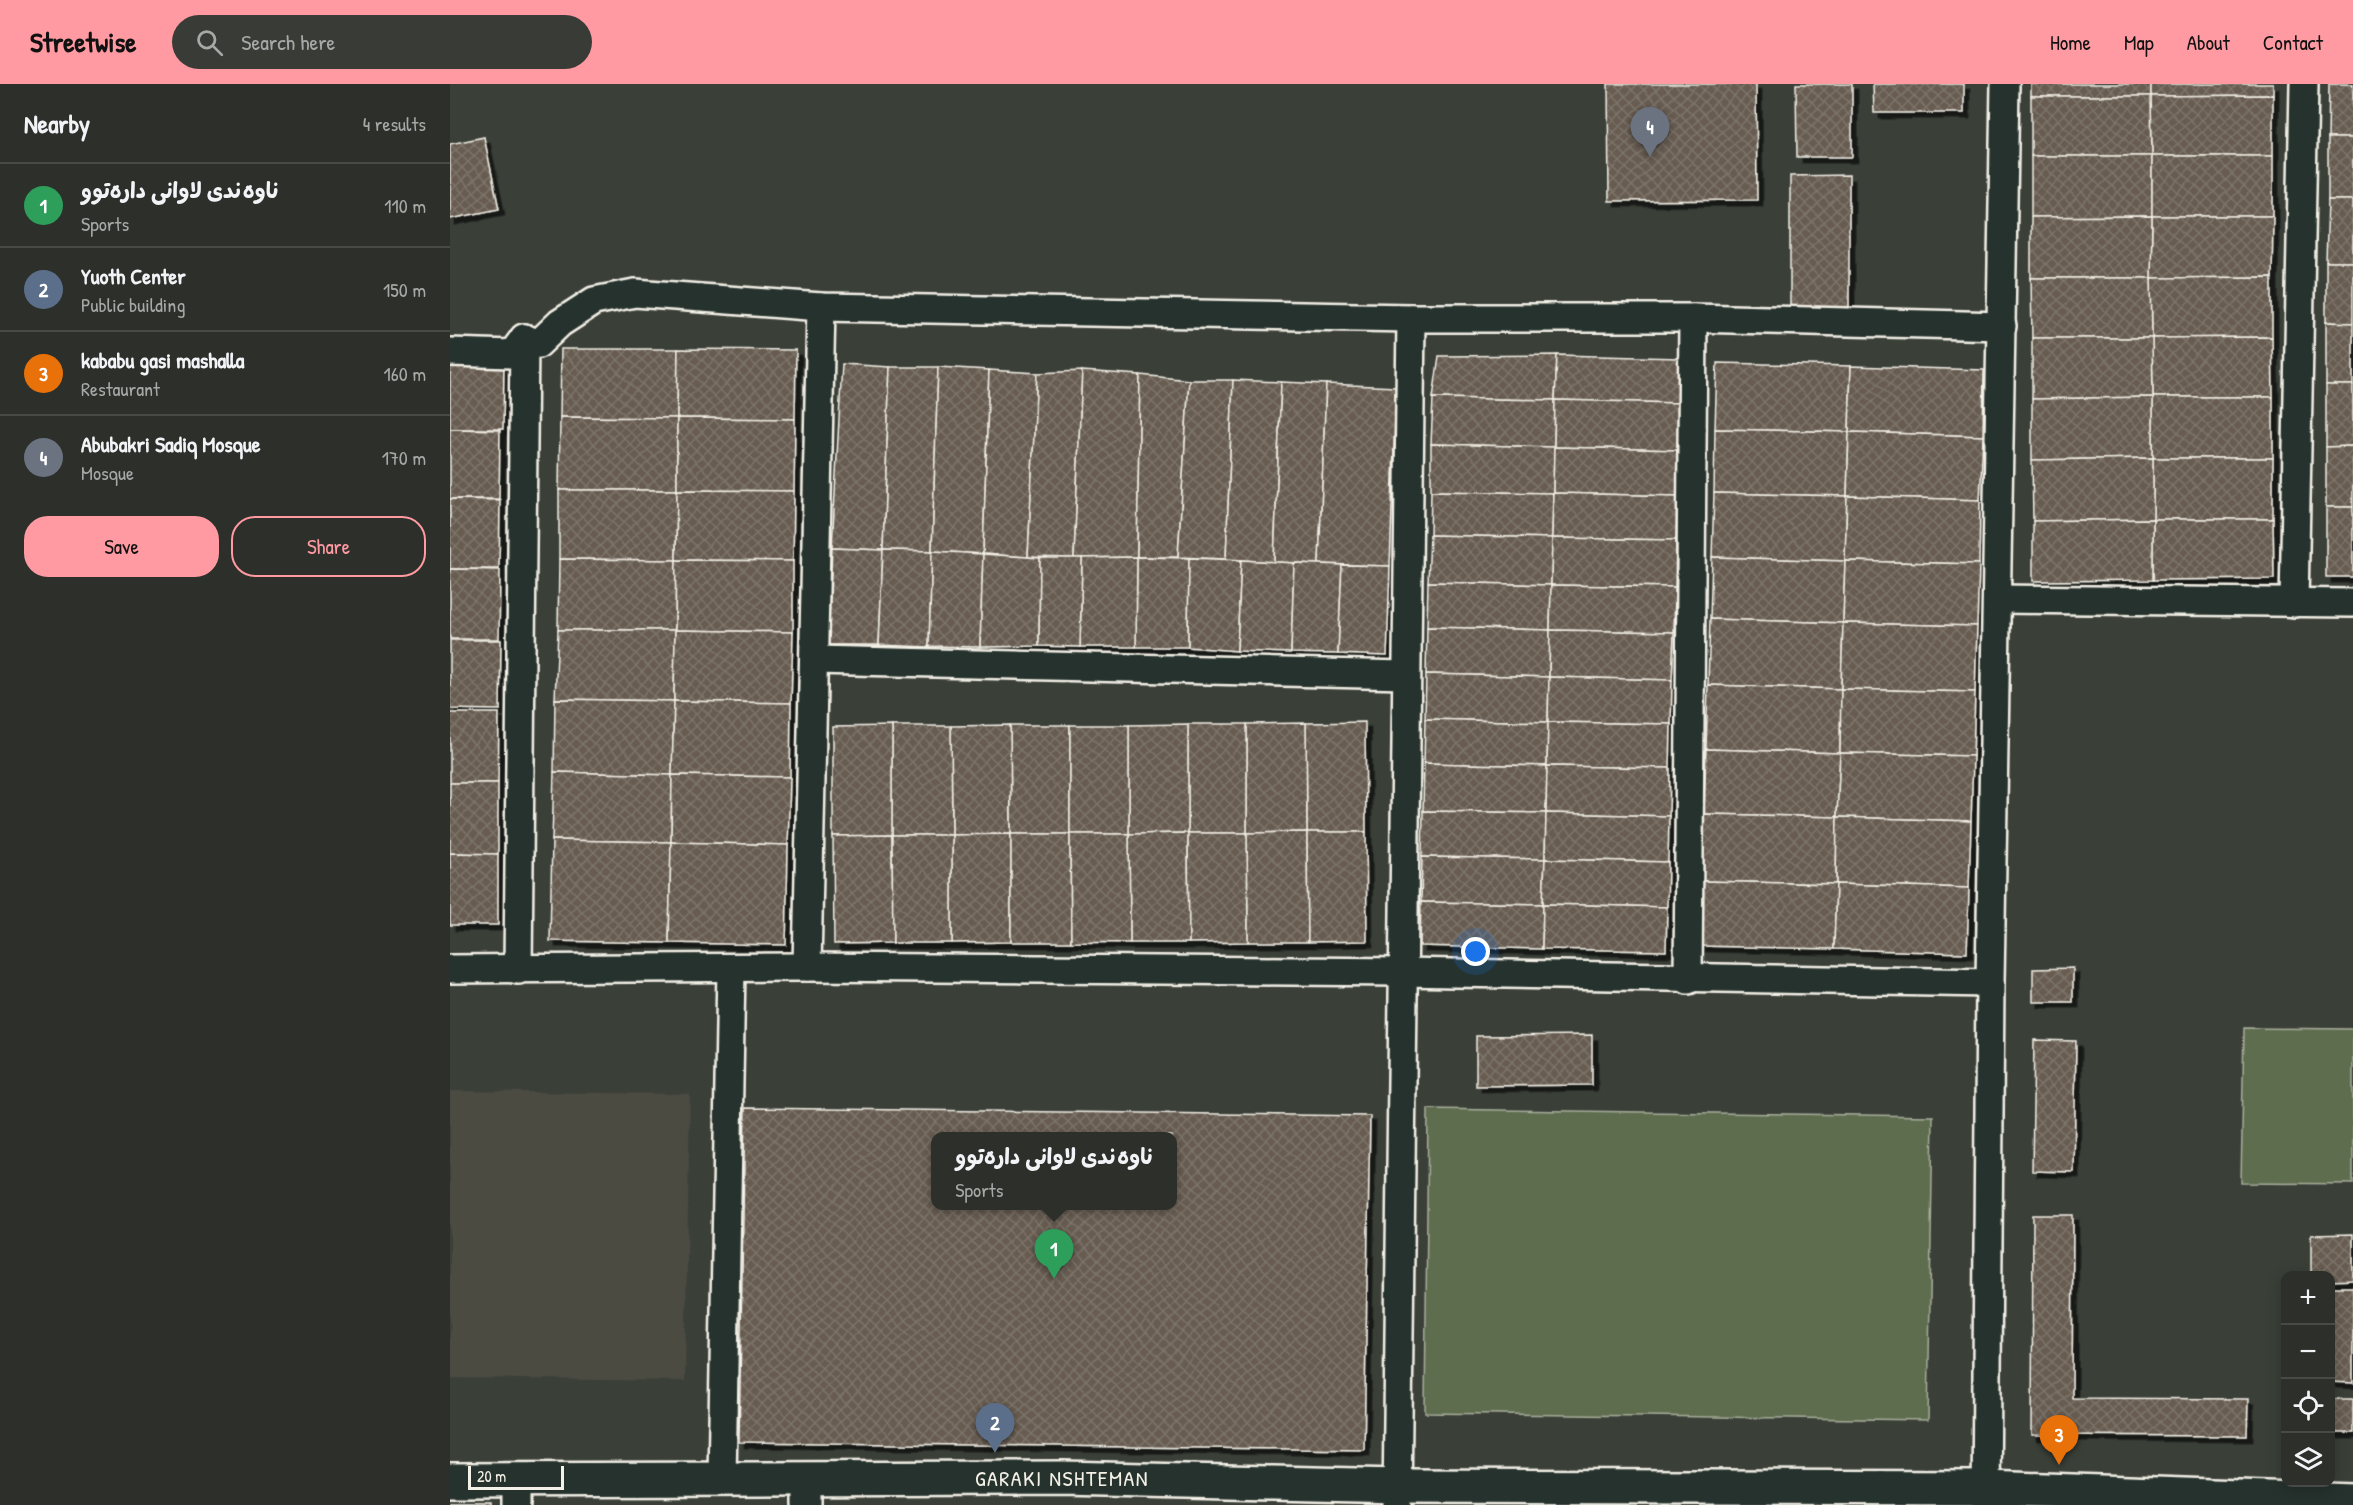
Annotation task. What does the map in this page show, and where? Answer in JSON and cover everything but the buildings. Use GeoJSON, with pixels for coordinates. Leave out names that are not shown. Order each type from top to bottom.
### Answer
{"type":"FeatureCollection","features":[{"type":"Feature","properties":{"kind":"street"},"geometry":{"type":"LineString","coordinates":[[1986,1497],[1990,983],[2005,84]]}},
{"type":"Feature","properties":{"kind":"street"},"geometry":{"type":"LineString","coordinates":[[2294,603],[2304,84]]}},
{"type":"Feature","properties":{"kind":"street"},"geometry":{"type":"LineString","coordinates":[[524,338],[538,344],[576,310],[594,301],[635,293],[821,307],[1411,318],[1693,318],[2002,326]]}},
{"type":"Feature","properties":{"kind":"street"},"geometry":{"type":"LineString","coordinates":[[807,968],[821,307]]}},
{"type":"Feature","properties":{"kind":"street"},"geometry":{"type":"LineString","coordinates":[[1398,1495],[1405,675],[1411,318]]}},
{"type":"Feature","properties":{"kind":"street"},"geometry":{"type":"LineString","coordinates":[[1688,980],[1693,318]]}},
{"type":"Feature","properties":{"kind":"street"},"geometry":{"type":"LineString","coordinates":[[450,352],[512,354],[524,338]]}},
{"type":"Feature","properties":{"kind":"street"},"geometry":{"type":"LineString","coordinates":[[518,970],[524,338]]}},
{"type":"Feature","properties":{"kind":"street"},"geometry":{"type":"LineString","coordinates":[[1998,599],[2353,603]]}},
{"type":"Feature","properties":{"kind":"street"},"geometry":{"type":"LineString","coordinates":[[815,660],[1405,675]]}},
{"type":"Feature","properties":{"kind":"street"},"geometry":{"type":"LineString","coordinates":[[722,1480],[731,968]]}},
{"type":"Feature","properties":{"kind":"street"},"geometry":{"type":"LineString","coordinates":[[450,969],[807,968],[1402,972],[1688,980],[1990,983]]}},
{"type":"Feature","properties":{"kind":"street"},"geometry":{"type":"LineString","coordinates":[[450,1480],[516,1493],[722,1480],[807,1493],[1062,1478],[1398,1495],[1986,1497],[2301,1503],[2353,1501]]}},
{"type":"Feature","properties":{"kind":"shaded area"},"geometry":{"type":"Polygon","coordinates":[[[450,1091],[690,1094],[685,1381],[450,1378],[450,1091]]]}},
{"type":"Feature","properties":{"kind":"green space"},"geometry":{"type":"Polygon","coordinates":[[[2244,1028],[2353,1029],[2353,1184],[2241,1183],[2244,1028]]]}},
{"type":"Feature","properties":{"kind":"green space"},"geometry":{"type":"Polygon","coordinates":[[[1428,1109],[1933,1116],[1928,1420],[1425,1413],[1428,1109]]]}},
{"type":"Feature","properties":{"kind":"place","name":"Abubakri Sadiq Mosque"},"geometry":{"type":"Point","coordinates":[1650,157]}},
{"type":"Feature","properties":{"kind":"place","name":"ناوەندی لاوانی دارەتوو"},"geometry":{"type":"Point","coordinates":[1054,1279]}},
{"type":"Feature","properties":{"kind":"place","name":"Yuoth Center"},"geometry":{"type":"Point","coordinates":[995,1453]}},
{"type":"Feature","properties":{"kind":"place","name":"kababu gasi mashalla"},"geometry":{"type":"Point","coordinates":[2059,1465]}},
{"type":"Feature","properties":{"kind":"district","name":"GARAKI NSHTEMAN"},"geometry":{"type":"Point","coordinates":[1062,1478]}}]}
